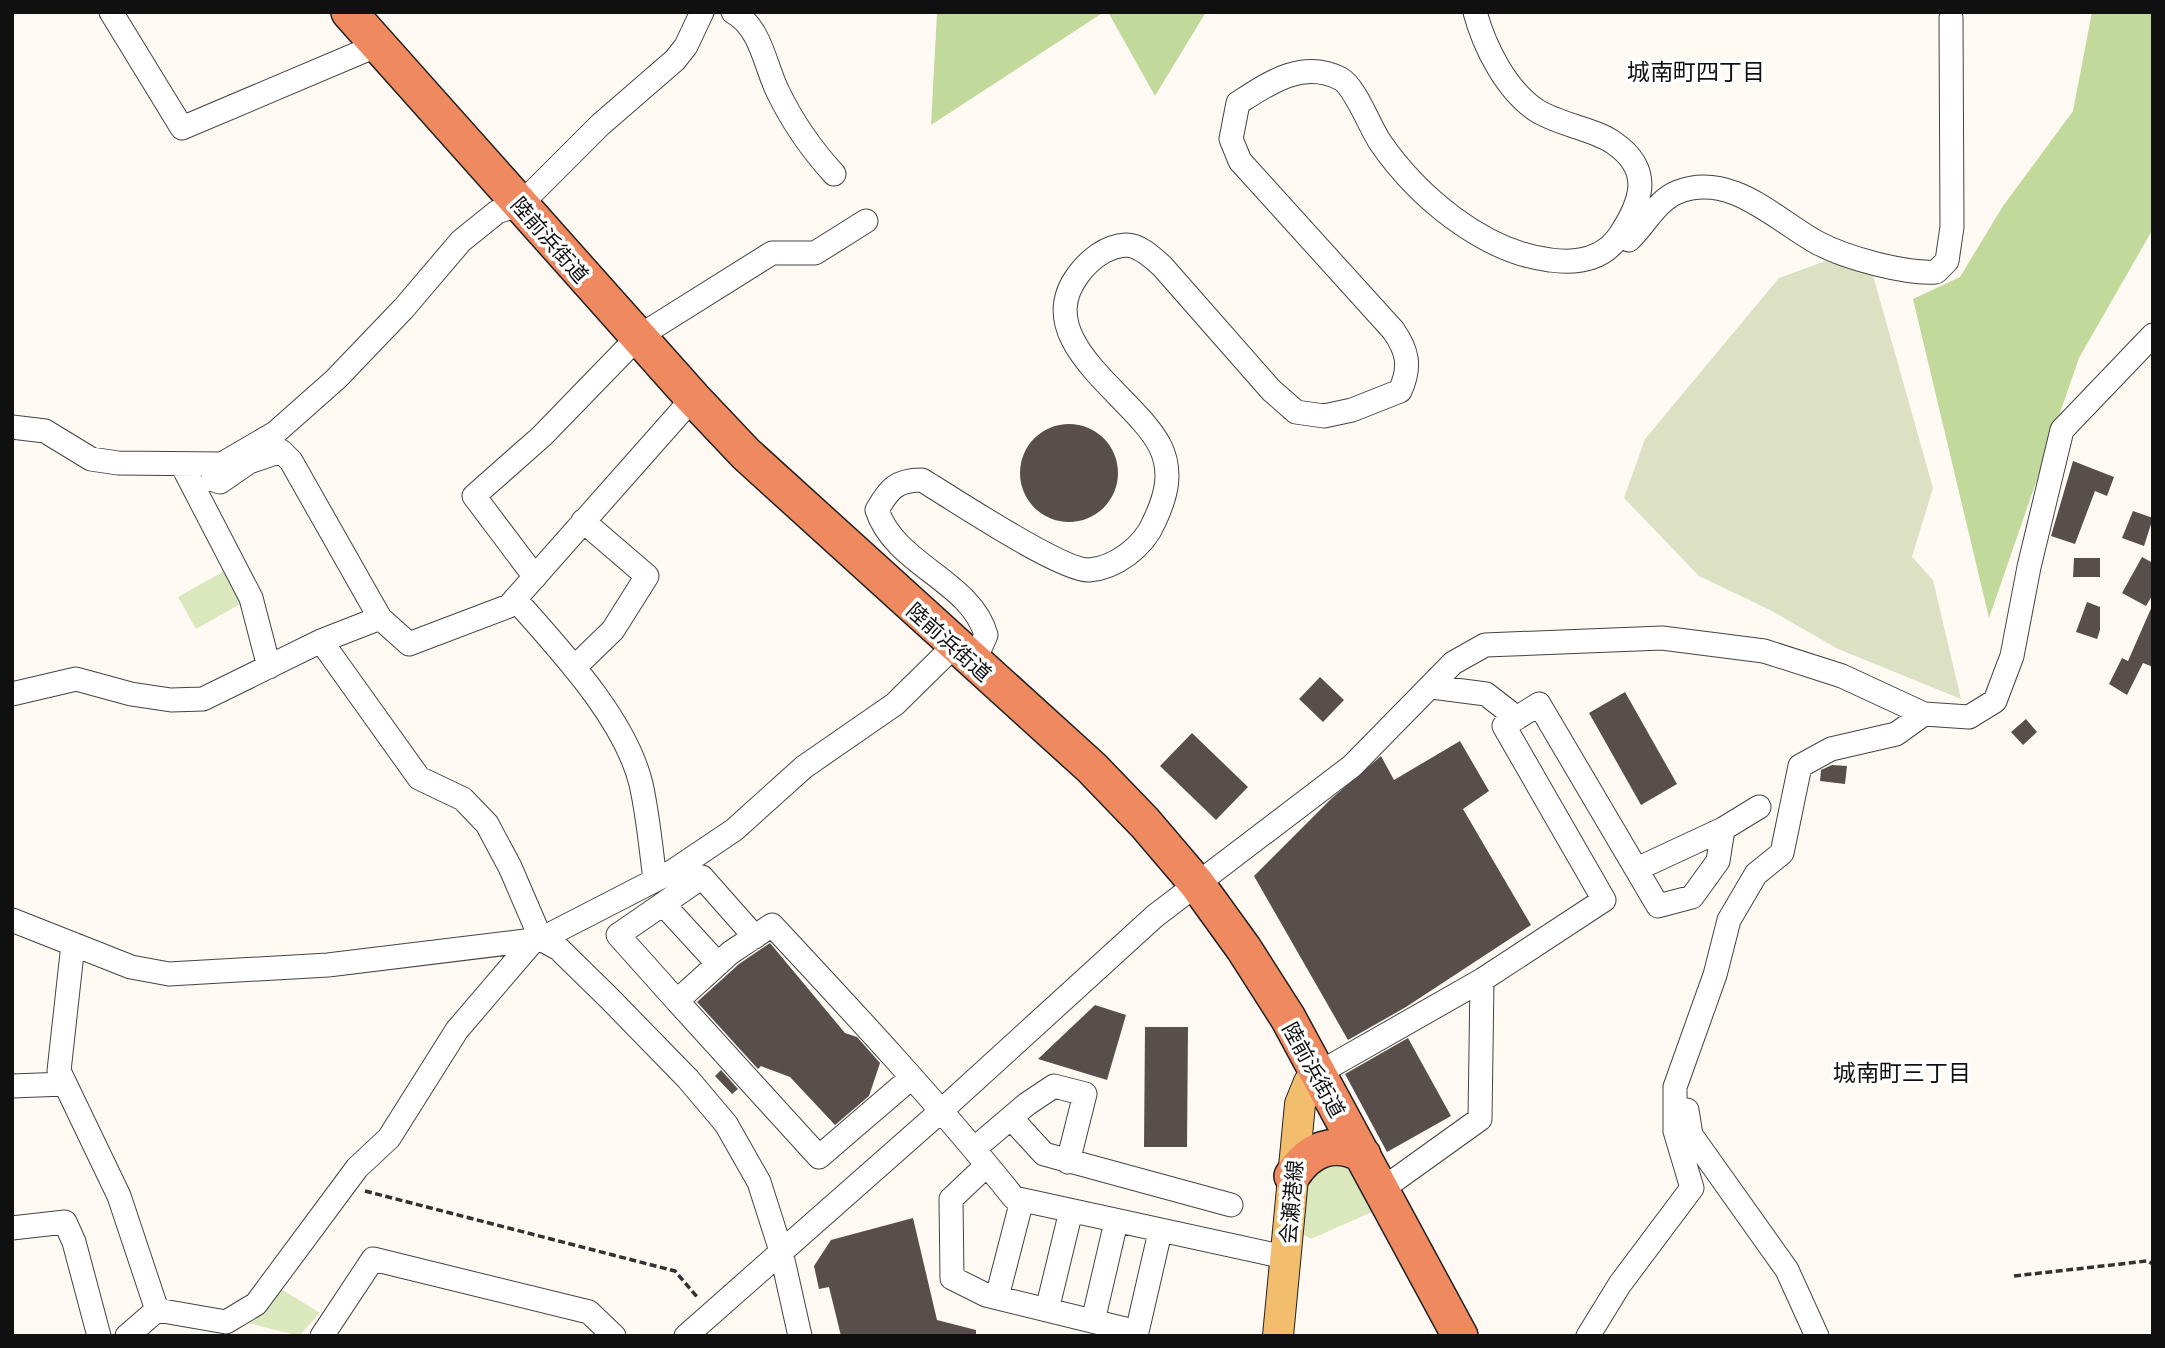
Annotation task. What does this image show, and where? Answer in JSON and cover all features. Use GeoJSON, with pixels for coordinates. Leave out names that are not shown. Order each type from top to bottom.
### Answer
{"type":"FeatureCollection","features":[{"type":"Feature","properties":{"kind":"highway","name":"陸前浜街道"},"geometry":{"type":"LineString","coordinates":[[349,12],[693,398],[793,500],[1092,768],[1145,823],[1197,884],[1288,1018],[1460,1336]]}},
{"type":"Feature","properties":{"kind":"highway"},"geometry":{"type":"LineString","coordinates":[[1292,1176],[1311,1153],[1325,1147],[1352,1149],[1363,1155]]}},
{"type":"Feature","properties":{"kind":"main road","name":"会瀬港線"},"geometry":{"type":"LineString","coordinates":[[1278,1336],[1300,1104],[1309,1082],[1317,1074]]}},
{"type":"Feature","properties":{"kind":"street"},"geometry":{"type":"LineString","coordinates":[[111,12],[182,128],[378,45]]}},
{"type":"Feature","properties":{"kind":"street"},"geometry":{"type":"LineString","coordinates":[[693,398],[509,606],[409,644],[380,618],[291,461],[281,451],[270,453],[220,482],[214,481],[213,477],[222,464],[275,433],[336,379],[404,308],[461,241],[497,212],[521,204],[600,125],[675,60],[686,46],[702,12]]}},
{"type":"Feature","properties":{"kind":"street"},"geometry":{"type":"LineString","coordinates":[[733,12],[750,26],[779,93],[820,159],[834,174]]}},
{"type":"Feature","properties":{"kind":"street"},"geometry":{"type":"LineString","coordinates":[[1475,12],[1479,29],[1502,72],[1535,109],[1573,128],[1613,142],[1638,170],[1642,191],[1624,229],[1616,241],[1593,258],[1577,263]]}},
{"type":"Feature","properties":{"kind":"street"},"geometry":{"type":"LineString","coordinates":[[12,920],[131,967],[169,974],[328,965],[537,939],[655,880],[734,830],[804,767],[964,654],[986,635],[981,616],[908,553],[883,527],[877,510],[891,487],[904,480],[922,480],[1060,563],[1087,570],[1111,565],[1150,533],[1166,492],[1168,468],[1159,444],[1090,363],[1072,338],[1064,317],[1066,298],[1075,279],[1087,263],[1104,251],[1127,245],[1144,251],[1163,265],[1271,390],[1296,412],[1324,416],[1352,410],[1399,391],[1406,378],[1405,347],[1393,330],[1367,305],[1240,161],[1231,139],[1238,103],[1278,78],[1300,72],[1321,72],[1343,80],[1380,142],[1409,178],[1446,211],[1513,251],[1546,260],[1589,265],[1610,258],[1656,209],[1676,192],[1720,190],[1770,211],[1819,244],[1915,273],[1936,272],[1947,261],[1952,227],[1948,14]]}},
{"type":"Feature","properties":{"kind":"street"},"geometry":{"type":"LineString","coordinates":[[535,577],[474,496],[542,436],[638,337],[772,253],[815,253],[866,221]]}},
{"type":"Feature","properties":{"kind":"street"},"geometry":{"type":"LineString","coordinates":[[686,1336],[941,1111],[1155,916],[1352,766],[1453,663],[1485,645],[1662,638],[1763,651],[1842,676],[1924,714],[1969,718],[1995,701],[2012,656],[2029,568],[2063,430],[2153,335]]}},
{"type":"Feature","properties":{"kind":"street"},"geometry":{"type":"LineString","coordinates":[[12,427],[46,431],[91,459],[182,465],[222,464]]}},
{"type":"Feature","properties":{"kind":"street"},"geometry":{"type":"LineString","coordinates":[[182,465],[251,598],[269,667]]}},
{"type":"Feature","properties":{"kind":"street"},"geometry":{"type":"LineString","coordinates":[[575,667],[613,630],[648,576],[583,521]]}},
{"type":"Feature","properties":{"kind":"street"},"geometry":{"type":"LineString","coordinates":[[515,599],[575,667],[625,744],[641,783],[655,880]]}},
{"type":"Feature","properties":{"kind":"street"},"geometry":{"type":"LineString","coordinates":[[12,694],[76,679],[131,694],[171,700],[203,699],[321,641],[380,618]]}},
{"type":"Feature","properties":{"kind":"street"},"geometry":{"type":"LineString","coordinates":[[321,641],[419,778],[463,799],[487,824],[537,939],[559,949],[688,1079],[726,1124],[759,1182],[781,1251],[800,1336]]}},
{"type":"Feature","properties":{"kind":"street"},"geometry":{"type":"LineString","coordinates":[[1432,687],[1486,694],[1517,718]]}},
{"type":"Feature","properties":{"kind":"street"},"geometry":{"type":"LineString","coordinates":[[1317,1074],[1482,980],[1604,900],[1504,726],[1539,704],[1658,906],[1692,897],[1718,861],[1723,829]]}},
{"type":"Feature","properties":{"kind":"street"},"geometry":{"type":"LineString","coordinates":[[1588,1336],[1620,1284],[1692,1188],[1675,1131],[1675,1087],[1715,975],[1730,920],[1756,874],[1782,853],[1800,766],[1831,749],[1896,734],[1924,714]]}},
{"type":"Feature","properties":{"kind":"street"},"geometry":{"type":"LineString","coordinates":[[1637,869],[1723,829],[1759,807]]}},
{"type":"Feature","properties":{"kind":"street"},"geometry":{"type":"LineString","coordinates":[[755,937],[702,877],[618,935],[819,1157],[912,1078]]}},
{"type":"Feature","properties":{"kind":"street"},"geometry":{"type":"LineString","coordinates":[[663,904],[718,964]]}},
{"type":"Feature","properties":{"kind":"street"},"geometry":{"type":"LineString","coordinates":[[677,1001],[718,964],[772,925],[912,1078],[1014,1198],[1160,1232],[1285,1257]]}},
{"type":"Feature","properties":{"kind":"street"},"geometry":{"type":"LineString","coordinates":[[127,1336],[158,1310],[226,1322],[256,1304],[357,1168],[389,1138],[457,1030],[537,939]]}},
{"type":"Feature","properties":{"kind":"street"},"geometry":{"type":"LineString","coordinates":[[73,944],[59,1071],[119,1196],[158,1310]]}},
{"type":"Feature","properties":{"kind":"street"},"geometry":{"type":"LineString","coordinates":[[1381,1189],[1480,1119],[1482,980]]}},
{"type":"Feature","properties":{"kind":"street"},"geometry":{"type":"LineString","coordinates":[[1681,1072],[1691,1135],[1787,1270],[1817,1336]]}},
{"type":"Feature","properties":{"kind":"street"},"geometry":{"type":"LineString","coordinates":[[12,1086],[65,1084]]}},
{"type":"Feature","properties":{"kind":"street"},"geometry":{"type":"LineString","coordinates":[[1068,1162],[1085,1094],[1054,1086],[1011,1118],[951,1199],[952,1279],[997,1297],[1137,1332],[1160,1232]]}},
{"type":"Feature","properties":{"kind":"street"},"geometry":{"type":"LineString","coordinates":[[1011,1118],[1044,1154],[1231,1205]]}},
{"type":"Feature","properties":{"kind":"street"},"geometry":{"type":"LineString","coordinates":[[997,1297],[1022,1200]]}},
{"type":"Feature","properties":{"kind":"street"},"geometry":{"type":"LineString","coordinates":[[1047,1310],[1071,1211]]}},
{"type":"Feature","properties":{"kind":"street"},"geometry":{"type":"LineString","coordinates":[[12,1228],[65,1222],[74,1242],[99,1336]]}},
{"type":"Feature","properties":{"kind":"street"},"geometry":{"type":"LineString","coordinates":[[1093,1321],[1116,1222]]}},
{"type":"Feature","properties":{"kind":"street"},"geometry":{"type":"LineString","coordinates":[[322,1336],[373,1259],[589,1312],[614,1336]]}},
{"type":"Feature","properties":{"kind":"path"},"geometry":{"type":"LineString","coordinates":[[391,1198],[675,1270],[711,1314]]}},
{"type":"Feature","properties":{"kind":"path"},"geometry":{"type":"LineString","coordinates":[[2014,1276],[2147,1261],[2153,1264]]}},
{"type":"Feature","properties":{"kind":"green space"},"geometry":{"type":"Polygon","coordinates":[[[937,12],[1104,12],[931,125],[937,12]]]}},
{"type":"Feature","properties":{"kind":"green space"},"geometry":{"type":"Polygon","coordinates":[[[1108,12],[1206,12],[1155,96],[1108,12]]]}},
{"type":"Feature","properties":{"kind":"green space"},"geometry":{"type":"Polygon","coordinates":[[[2092,12],[2153,12],[2153,229],[2079,358],[1989,618],[1913,299],[1960,277],[2003,206],[2073,111],[2092,12]]]}},
{"type":"Feature","properties":{"kind":"green space"},"geometry":{"type":"Polygon","coordinates":[[[1831,259],[1872,272],[1933,488],[1912,557],[1933,580],[1961,699],[1838,649],[1770,610],[1699,576],[1624,498],[1645,439],[1779,278],[1831,259]]]}},
{"type":"Feature","properties":{"kind":"green space"},"geometry":{"type":"Polygon","coordinates":[[[233,566],[251,598],[196,629],[178,597],[233,566]]]}},
{"type":"Feature","properties":{"kind":"green space"},"geometry":{"type":"Polygon","coordinates":[[[1325,1161],[1347,1161],[1372,1212],[1311,1239],[1296,1230],[1301,1178],[1325,1161]]]}},
{"type":"Feature","properties":{"kind":"green space"},"geometry":{"type":"Polygon","coordinates":[[[278,1287],[320,1313],[299,1336],[244,1322],[278,1287]]]}},
{"type":"Feature","properties":{"kind":"building"},"geometry":{"type":"Polygon","coordinates":[[[1069,424],[1088,428],[1103,439],[1114,454],[1118,473],[1114,492],[1103,507],[1088,518],[1069,522],[1050,518],[1035,507],[1024,492],[1020,473],[1024,454],[1035,439],[1050,428],[1069,424]]]}},
{"type":"Feature","properties":{"kind":"building"},"geometry":{"type":"Polygon","coordinates":[[[2073,461],[2114,477],[2107,496],[2095,491],[2075,544],[2051,536],[2073,461]]]}},
{"type":"Feature","properties":{"kind":"building"},"geometry":{"type":"Polygon","coordinates":[[[2133,511],[2153,518],[2144,546],[2122,538],[2133,511]]]}},
{"type":"Feature","properties":{"kind":"building"},"geometry":{"type":"Polygon","coordinates":[[[2142,557],[2153,563],[2153,594],[2146,606],[2122,593],[2142,557]]]}},
{"type":"Feature","properties":{"kind":"building"},"geometry":{"type":"Polygon","coordinates":[[[2074,558],[2100,558],[2100,577],[2073,577],[2074,558]]]}},
{"type":"Feature","properties":{"kind":"building"},"geometry":{"type":"Polygon","coordinates":[[[2087,602],[2100,607],[2100,630],[2097,639],[2076,632],[2087,602]]]}},
{"type":"Feature","properties":{"kind":"building"},"geometry":{"type":"Polygon","coordinates":[[[2153,604],[2153,667],[2143,663],[2127,695],[2109,684],[2122,658],[2128,661],[2153,604]]]}},
{"type":"Feature","properties":{"kind":"building"},"geometry":{"type":"Polygon","coordinates":[[[1320,677],[1344,700],[1323,722],[1299,699],[1320,677]]]}},
{"type":"Feature","properties":{"kind":"building"},"geometry":{"type":"Polygon","coordinates":[[[1625,692],[1677,784],[1641,805],[1589,713],[1625,692]]]}},
{"type":"Feature","properties":{"kind":"building"},"geometry":{"type":"Polygon","coordinates":[[[2026,719],[2037,732],[2023,745],[2011,732],[2026,719]]]}},
{"type":"Feature","properties":{"kind":"building"},"geometry":{"type":"Polygon","coordinates":[[[1192,733],[1248,787],[1216,820],[1160,766],[1192,733]]]}},
{"type":"Feature","properties":{"kind":"building"},"geometry":{"type":"Polygon","coordinates":[[[1460,741],[1489,791],[1463,809],[1531,925],[1406,1007],[1348,1040],[1254,876],[1331,799],[1381,756],[1394,780],[1460,741]]]}},
{"type":"Feature","properties":{"kind":"building"},"geometry":{"type":"Polygon","coordinates":[[[1832,765],[1847,766],[1845,784],[1820,781],[1821,770],[1832,765]]]}},
{"type":"Feature","properties":{"kind":"building"},"geometry":{"type":"Polygon","coordinates":[[[770,943],[845,1033],[857,1037],[880,1063],[869,1096],[835,1125],[790,1077],[761,1066],[758,1069],[697,1002],[739,964],[770,943]]]}},
{"type":"Feature","properties":{"kind":"building"},"geometry":{"type":"Polygon","coordinates":[[[1095,1005],[1126,1015],[1107,1080],[1038,1059],[1095,1005]]]}},
{"type":"Feature","properties":{"kind":"building"},"geometry":{"type":"Polygon","coordinates":[[[1145,1027],[1188,1027],[1187,1147],[1144,1147],[1145,1027]]]}},
{"type":"Feature","properties":{"kind":"building"},"geometry":{"type":"Polygon","coordinates":[[[1408,1038],[1451,1116],[1387,1152],[1345,1074],[1408,1038]]]}},
{"type":"Feature","properties":{"kind":"building"},"geometry":{"type":"Polygon","coordinates":[[[721,1070],[738,1089],[732,1094],[715,1076],[721,1070]]]}},
{"type":"Feature","properties":{"kind":"building"},"geometry":{"type":"Polygon","coordinates":[[[913,1218],[937,1320],[976,1330],[976,1336],[841,1336],[829,1287],[819,1289],[814,1266],[831,1240],[913,1218]]]}},
{"type":"Feature","properties":{"kind":"district","name":"城南町四丁目"},"geometry":{"type":"Point","coordinates":[1696,70]}},
{"type":"Feature","properties":{"kind":"district","name":"城南町三丁目"},"geometry":{"type":"Point","coordinates":[1902,1071]}}]}
